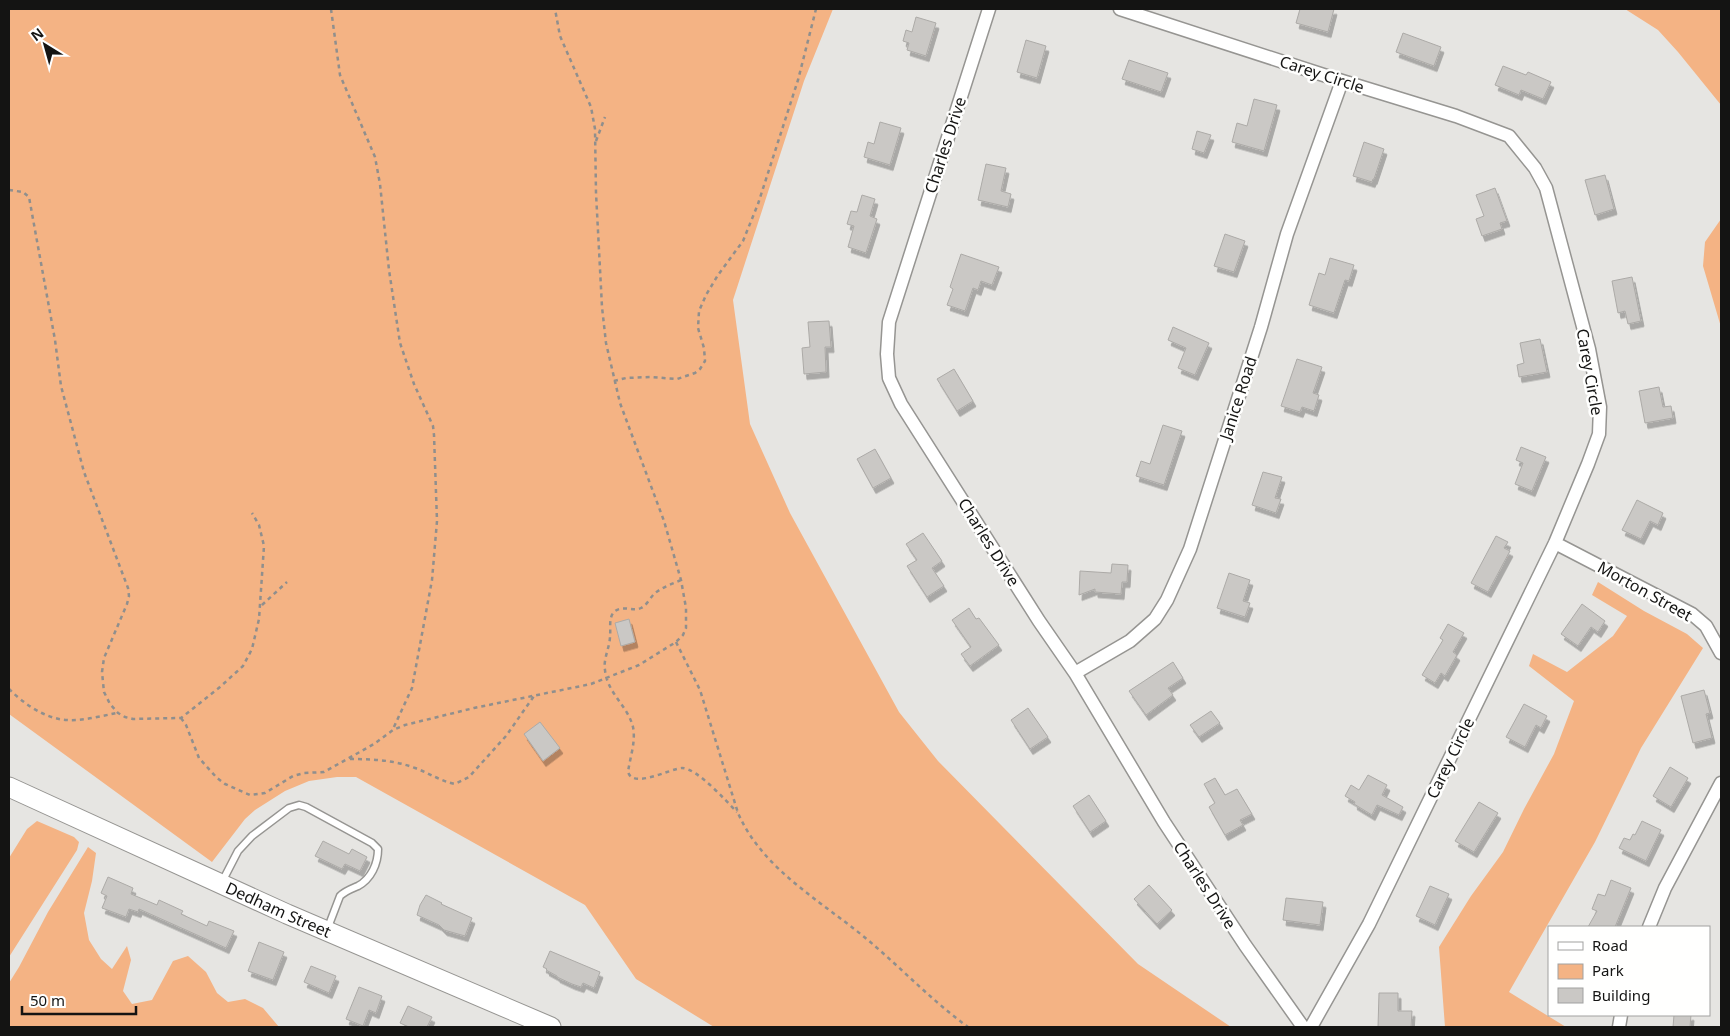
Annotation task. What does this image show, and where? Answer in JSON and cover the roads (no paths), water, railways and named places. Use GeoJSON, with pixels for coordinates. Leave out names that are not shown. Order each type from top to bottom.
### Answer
{"type":"FeatureCollection","features":[{"type":"Feature","properties":{"kind":"main road","name":"Dedham Street"},"geometry":{"type":"LineString","coordinates":[[9,787],[327,931],[551,1027]]}},
{"type":"Feature","properties":{"kind":"street","name":"Charles Drive"},"geometry":{"type":"LineString","coordinates":[[989,9],[889,322],[887,354],[889,378],[901,404],[1039,621],[1075,673],[1164,822],[1245,945],[1303,1027]]}},
{"type":"Feature","properties":{"kind":"street","name":"Carey Circle"},"geometry":{"type":"LineString","coordinates":[[1120,9],[1456,116],[1509,136],[1535,168],[1546,188],[1589,349],[1600,408],[1599,434],[1588,464],[1556,542],[1369,924],[1311,1027]]}},
{"type":"Feature","properties":{"kind":"street","name":"Janice Road"},"geometry":{"type":"LineString","coordinates":[[1075,673],[1130,641],[1155,619],[1167,600],[1190,549],[1261,327],[1287,234],[1342,81]]}},
{"type":"Feature","properties":{"kind":"street","name":"Morton Street"},"geometry":{"type":"LineString","coordinates":[[1556,542],[1692,614],[1706,626],[1721,653]]}},
{"type":"Feature","properties":{"kind":"street"},"geometry":{"type":"LineString","coordinates":[[1649,926],[1665,888],[1721,783]]}},
{"type":"Feature","properties":{"kind":"lane"},"geometry":{"type":"LineString","coordinates":[[221,884],[238,851],[252,836],[289,808],[299,805],[306,807],[372,843],[378,849],[372,874],[366,881],[340,896],[327,931]]}}]}
